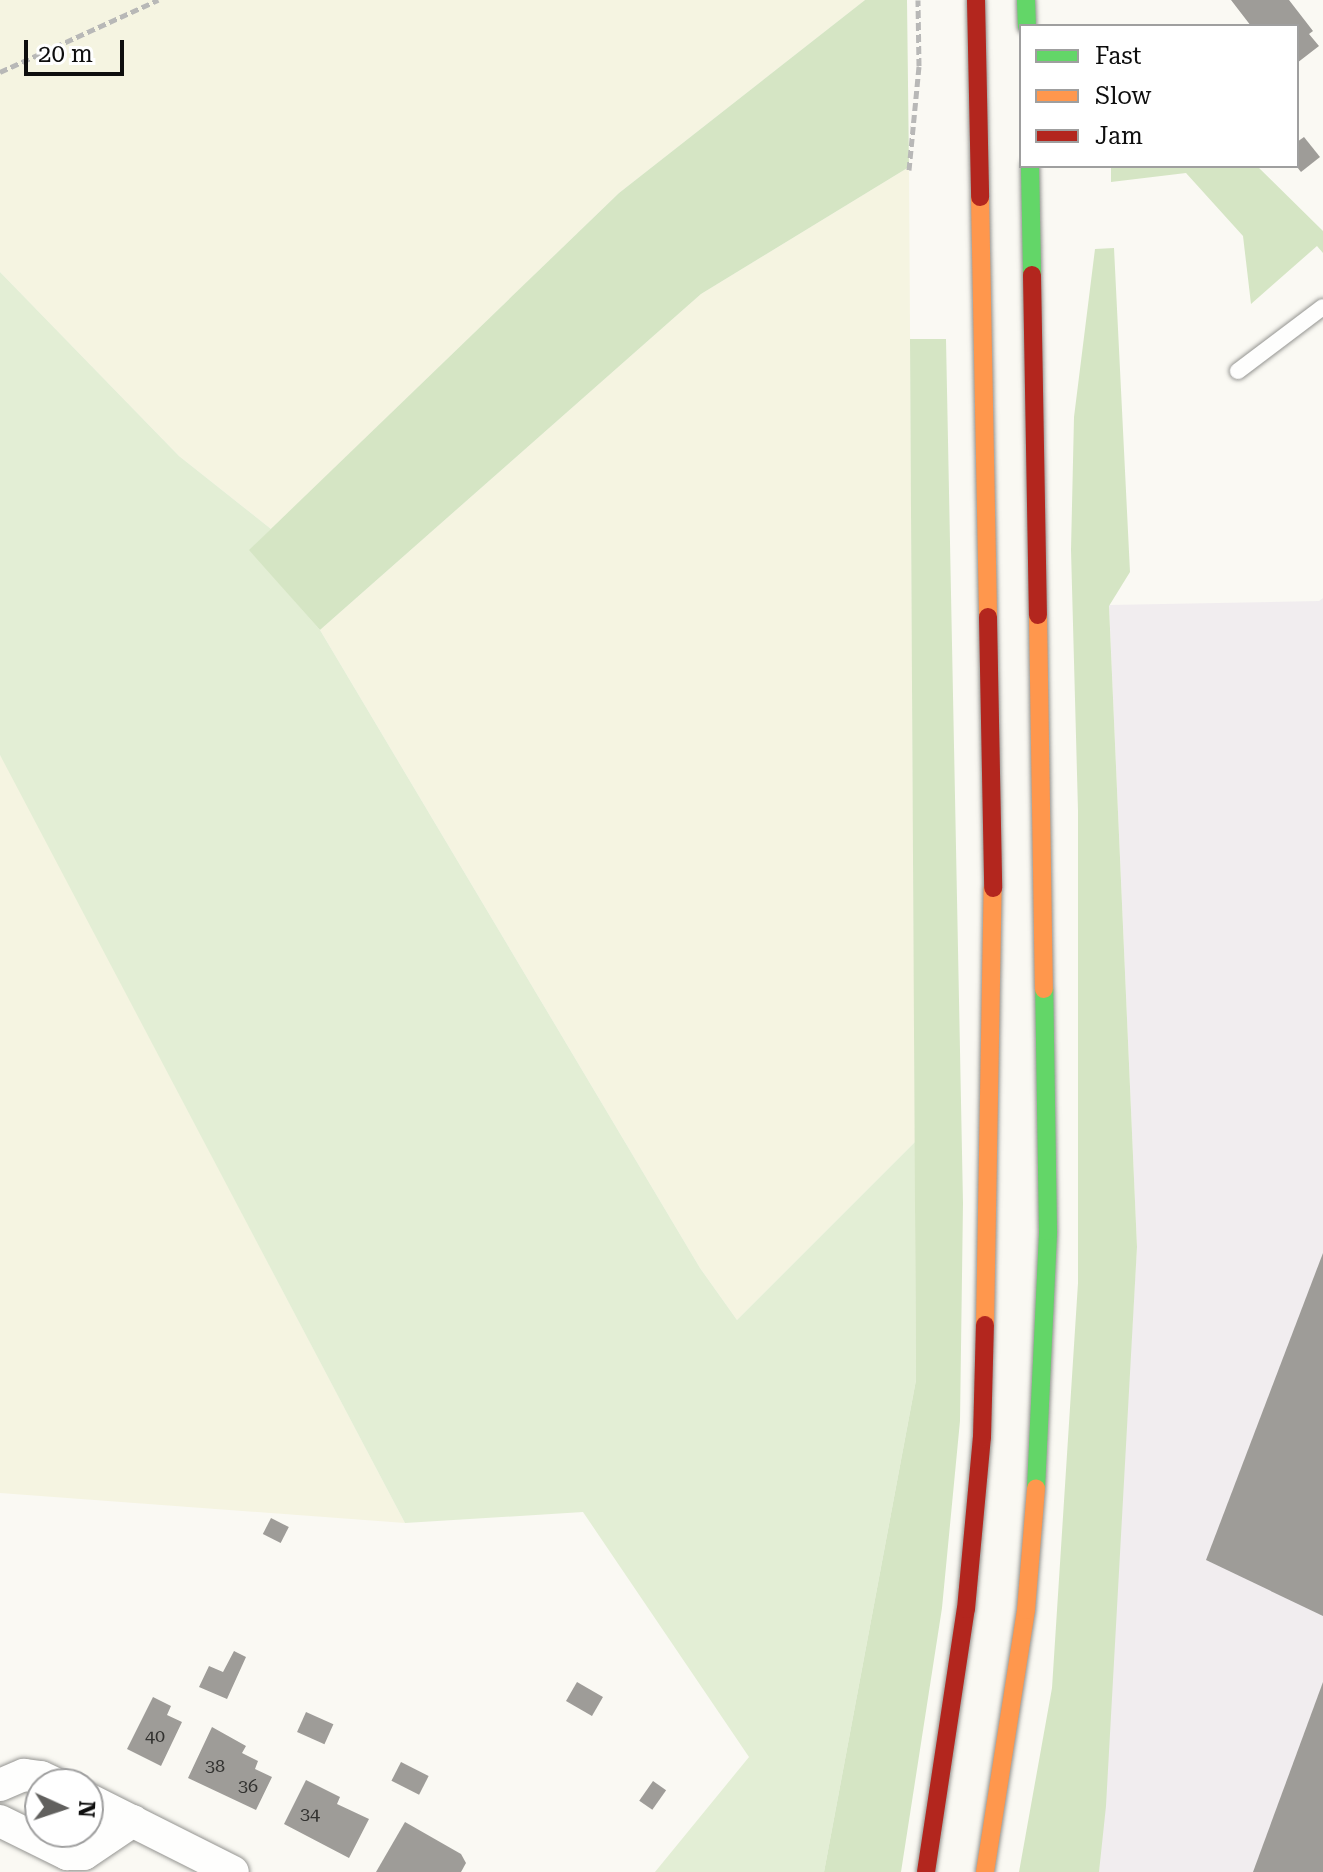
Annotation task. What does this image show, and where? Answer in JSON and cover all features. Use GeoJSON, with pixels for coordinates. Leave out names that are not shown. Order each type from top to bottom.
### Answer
{"type":"FeatureCollection","features":[{"type":"Feature","properties":{"kind":"highway"},"geometry":{"type":"LineString","coordinates":[[926,1872],[966,1609],[982,1437],[988,1235],[993,901],[976,0]]}},
{"type":"Feature","properties":{"kind":"highway"},"geometry":{"type":"LineString","coordinates":[[1026,0],[1027,24]]}},
{"type":"Feature","properties":{"kind":"highway"},"geometry":{"type":"LineString","coordinates":[[985,1872],[1026,1610],[1040,1443],[1048,1231],[1030,168]]}},
{"type":"Feature","properties":{"kind":"street"},"geometry":{"type":"LineString","coordinates":[[0,1785],[24,1775]]}},
{"type":"Feature","properties":{"kind":"street"},"geometry":{"type":"LineString","coordinates":[[104,1807],[233,1872]]}},
{"type":"Feature","properties":{"kind":"street"},"geometry":{"type":"LineString","coordinates":[[0,1821],[67,1854],[84,1854],[133,1821]]}},
{"type":"Feature","properties":{"kind":"lane"},"geometry":{"type":"LineString","coordinates":[[1238,371],[1323,307]]}},
{"type":"Feature","properties":{"kind":"path"},"geometry":{"type":"LineString","coordinates":[[0,72],[158,0]]}},
{"type":"Feature","properties":{"kind":"path"},"geometry":{"type":"LineString","coordinates":[[909,170],[919,66],[918,0]]}},
{"type":"Feature","properties":{"kind":"shaded area"},"geometry":{"type":"Polygon","coordinates":[[[1323,598],[1323,1872],[1099,1872],[1137,1247],[1109,605],[1319,601],[1323,598]]]}},
{"type":"Feature","properties":{"kind":"green space"},"geometry":{"type":"Polygon","coordinates":[[[0,0],[865,0],[619,193],[271,529],[179,456],[0,272],[0,0]]]}},
{"type":"Feature","properties":{"kind":"green space"},"geometry":{"type":"Polygon","coordinates":[[[865,0],[907,0],[909,167],[701,294],[320,630],[249,550],[619,193],[865,0]]]}},
{"type":"Feature","properties":{"kind":"green space"},"geometry":{"type":"Polygon","coordinates":[[[909,167],[915,1142],[737,1320],[700,1268],[320,630],[701,294],[909,167]]]}},
{"type":"Feature","properties":{"kind":"green space"},"geometry":{"type":"Polygon","coordinates":[[[1111,168],[1259,168],[1323,231],[1323,253],[1317,246],[1251,304],[1243,236],[1186,173],[1111,182],[1111,168]]]}},
{"type":"Feature","properties":{"kind":"green space"},"geometry":{"type":"Polygon","coordinates":[[[1114,248],[1130,572],[1109,606],[1137,1247],[1106,1806],[1099,1872],[1019,1872],[1052,1688],[1078,1283],[1078,811],[1071,550],[1074,417],[1095,249],[1114,248]]]}},
{"type":"Feature","properties":{"kind":"green space"},"geometry":{"type":"Polygon","coordinates":[[[0,272],[179,456],[271,529],[250,550],[320,630],[700,1268],[737,1320],[915,1142],[916,1380],[824,1872],[655,1872],[749,1757],[583,1512],[405,1523],[0,755],[0,272]]]}},
{"type":"Feature","properties":{"kind":"green space"},"geometry":{"type":"Polygon","coordinates":[[[910,339],[946,339],[963,1203],[960,1421],[942,1608],[901,1872],[824,1872],[916,1380],[910,339]]]}},
{"type":"Feature","properties":{"kind":"green space"},"geometry":{"type":"Polygon","coordinates":[[[0,755],[2,757],[405,1523],[0,1493],[0,755]]]}},
{"type":"Feature","properties":{"kind":"building"},"geometry":{"type":"Polygon","coordinates":[[[1231,0],[1289,0],[1313,31],[1309,34],[1319,46],[1299,61],[1299,24],[1249,24],[1231,0]]]}},
{"type":"Feature","properties":{"kind":"building"},"geometry":{"type":"Polygon","coordinates":[[[1304,137],[1320,157],[1301,172],[1298,168],[1299,141],[1304,137]]]}},
{"type":"Feature","properties":{"kind":"building"},"geometry":{"type":"Polygon","coordinates":[[[1323,1253],[1323,1616],[1206,1560],[1323,1253]]]}},
{"type":"Feature","properties":{"kind":"building"},"geometry":{"type":"Polygon","coordinates":[[[271,1518],[289,1527],[281,1543],[263,1534],[271,1518]]]}},
{"type":"Feature","properties":{"kind":"building"},"geometry":{"type":"Polygon","coordinates":[[[234,1651],[246,1657],[227,1699],[199,1687],[209,1666],[223,1672],[234,1651]]]}},
{"type":"Feature","properties":{"kind":"building"},"geometry":{"type":"Polygon","coordinates":[[[577,1682],[603,1697],[592,1716],[566,1701],[577,1682]]]}},
{"type":"Feature","properties":{"kind":"building"},"geometry":{"type":"Polygon","coordinates":[[[1323,1682],[1323,1872],[1253,1872],[1323,1682]]]}},
{"type":"Feature","properties":{"kind":"building"},"geometry":{"type":"Polygon","coordinates":[[[153,1697],[171,1706],[167,1715],[182,1722],[161,1766],[127,1749],[153,1697]]]}},
{"type":"Feature","properties":{"kind":"building"},"geometry":{"type":"Polygon","coordinates":[[[306,1712],[333,1724],[324,1744],[297,1732],[306,1712]]]}},
{"type":"Feature","properties":{"kind":"building"},"geometry":{"type":"Polygon","coordinates":[[[212,1727],[246,1746],[242,1753],[258,1761],[255,1769],[272,1777],[256,1810],[188,1778],[212,1727]]]}},
{"type":"Feature","properties":{"kind":"building"},"geometry":{"type":"Polygon","coordinates":[[[401,1762],[429,1776],[419,1795],[391,1781],[401,1762]]]}},
{"type":"Feature","properties":{"kind":"building"},"geometry":{"type":"Polygon","coordinates":[[[306,1780],[340,1797],[337,1804],[369,1819],[349,1858],[284,1824],[306,1780]]]}},
{"type":"Feature","properties":{"kind":"building"},"geometry":{"type":"Polygon","coordinates":[[[653,1781],[666,1790],[652,1810],[639,1801],[653,1781]]]}},
{"type":"Feature","properties":{"kind":"building"},"geometry":{"type":"Polygon","coordinates":[[[405,1822],[461,1854],[466,1863],[461,1872],[376,1872],[405,1822]]]}},
{"type":"Feature","properties":{"kind":"traffic: fast"},"geometry":{"type":"LineString","coordinates":[[1026,0],[1027,24]]}},
{"type":"Feature","properties":{"kind":"traffic: fast"},"geometry":{"type":"LineString","coordinates":[[1030,168],[1032,275]]}},
{"type":"Feature","properties":{"kind":"traffic: fast"},"geometry":{"type":"LineString","coordinates":[[1036,1488],[1048,1231],[1044,989]]}},
{"type":"Feature","properties":{"kind":"traffic: slow"},"geometry":{"type":"LineString","coordinates":[[980,197],[988,617]]}},
{"type":"Feature","properties":{"kind":"traffic: slow"},"geometry":{"type":"LineString","coordinates":[[1038,615],[1044,989]]}},
{"type":"Feature","properties":{"kind":"traffic: slow"},"geometry":{"type":"LineString","coordinates":[[985,1325],[993,888]]}},
{"type":"Feature","properties":{"kind":"traffic: slow"},"geometry":{"type":"LineString","coordinates":[[985,1872],[1026,1610],[1036,1488]]}},
{"type":"Feature","properties":{"kind":"traffic: jam"},"geometry":{"type":"LineString","coordinates":[[976,0],[980,197]]}},
{"type":"Feature","properties":{"kind":"traffic: jam"},"geometry":{"type":"LineString","coordinates":[[1032,275],[1038,615]]}},
{"type":"Feature","properties":{"kind":"traffic: jam"},"geometry":{"type":"LineString","coordinates":[[988,617],[993,888]]}},
{"type":"Feature","properties":{"kind":"traffic: jam"},"geometry":{"type":"LineString","coordinates":[[926,1872],[966,1609],[982,1437],[985,1325]]}}]}
